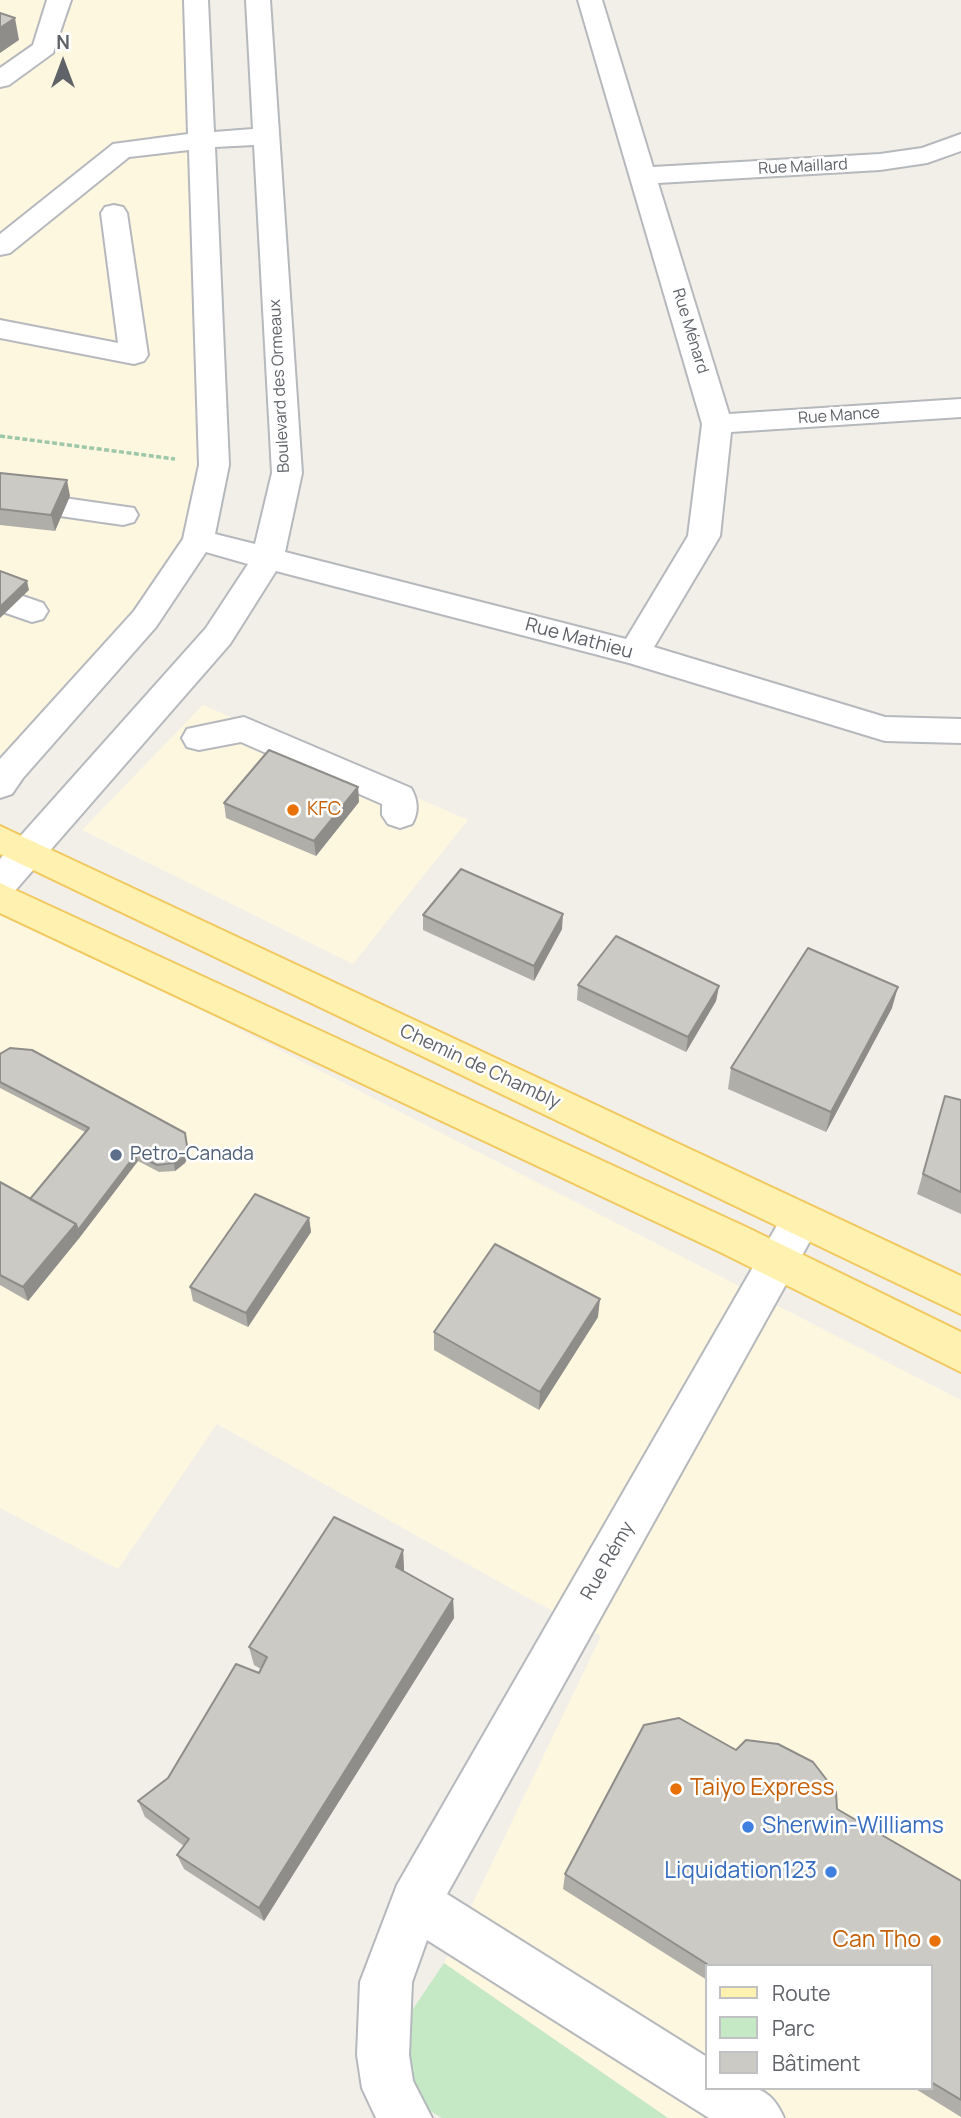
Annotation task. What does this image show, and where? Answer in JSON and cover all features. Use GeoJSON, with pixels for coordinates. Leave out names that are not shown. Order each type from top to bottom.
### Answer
{"type":"FeatureCollection","features":[{"type":"Feature","properties":{"kind":"main road","name":"Chemin de Chambly"},"geometry":{"type":"LineString","coordinates":[[14,846],[961,1296]]}},
{"type":"Feature","properties":{"kind":"main road"},"geometry":{"type":"LineString","coordinates":[[0,897],[778,1261],[961,1353]]}},
{"type":"Feature","properties":{"kind":"street"},"geometry":{"type":"LineString","coordinates":[[0,80],[44,48],[60,0]]}},
{"type":"Feature","properties":{"kind":"street"},"geometry":{"type":"LineString","coordinates":[[0,785],[11,769],[145,619],[198,540],[214,465],[196,0]]}},
{"type":"Feature","properties":{"kind":"street","name":"Boulevard des Ormeaux"},"geometry":{"type":"LineString","coordinates":[[0,883],[14,846],[218,636],[268,558],[287,473],[258,0]]}},
{"type":"Feature","properties":{"kind":"street","name":"Rue Ménard"},"geometry":{"type":"LineString","coordinates":[[590,0],[717,424],[704,536],[634,653]]}},
{"type":"Feature","properties":{"kind":"street"},"geometry":{"type":"LineString","coordinates":[[0,247],[122,150],[203,140],[266,136]]}},
{"type":"Feature","properties":{"kind":"street","name":"Rue Maillard"},"geometry":{"type":"LineString","coordinates":[[643,176],[880,162],[927,155],[961,142]]}},
{"type":"Feature","properties":{"kind":"street"},"geometry":{"type":"LineString","coordinates":[[0,329],[134,355],[114,213]]}},
{"type":"Feature","properties":{"kind":"street","name":"Rue Mance"},"geometry":{"type":"LineString","coordinates":[[717,424],[961,408]]}},
{"type":"Feature","properties":{"kind":"street"},"geometry":{"type":"LineString","coordinates":[[64,508],[123,516]]}},
{"type":"Feature","properties":{"kind":"street","name":"Rue Mathieu"},"geometry":{"type":"LineString","coordinates":[[198,540],[634,653],[885,729],[961,731]]}},
{"type":"Feature","properties":{"kind":"street"},"geometry":{"type":"LineString","coordinates":[[199,738],[244,729],[399,797],[400,815]]}},
{"type":"Feature","properties":{"kind":"street","name":"Rue Rémy"},"geometry":{"type":"LineString","coordinates":[[405,2118],[388,2088],[383,2056],[386,1982],[415,1903],[801,1220]]}},
{"type":"Feature","properties":{"kind":"street"},"geometry":{"type":"LineString","coordinates":[[415,1903],[706,2086]]}},
{"type":"Feature","properties":{"kind":"street"},"geometry":{"type":"LineString","coordinates":[[713,2090],[757,2118]]}},
{"type":"Feature","properties":{"kind":"path"},"geometry":{"type":"LineString","coordinates":[[0,436],[214,465]]}},
{"type":"Feature","properties":{"kind":"shaded area"},"geometry":{"type":"Polygon","coordinates":[[[0,0],[196,0],[214,465],[198,540],[0,785],[0,0]]]}},
{"type":"Feature","properties":{"kind":"shaded area"},"geometry":{"type":"Polygon","coordinates":[[[203,705],[468,820],[353,964],[82,830],[203,705]]]}},
{"type":"Feature","properties":{"kind":"shaded area"},"geometry":{"type":"Polygon","coordinates":[[[3,908],[961,1400],[961,2118],[668,2118],[444,1963],[601,1636],[217,1424],[118,1569],[0,1508],[0,912],[3,908]]]}},
{"type":"Feature","properties":{"kind":"green space"},"geometry":{"type":"Polygon","coordinates":[[[444,1963],[668,2118],[442,2118],[405,2096],[396,2034],[444,1963]]]}},
{"type":"Feature","properties":{"kind":"building"},"geometry":{"type":"Polygon","coordinates":[[[0,13],[15,18],[0,28],[0,13]]]}},
{"type":"Feature","properties":{"kind":"building"},"geometry":{"type":"Polygon","coordinates":[[[0,473],[67,480],[51,515],[0,509],[0,473]]]}},
{"type":"Feature","properties":{"kind":"building"},"geometry":{"type":"Polygon","coordinates":[[[0,571],[27,581],[0,607],[0,571]]]}},
{"type":"Feature","properties":{"kind":"building","name":"KFC"},"geometry":{"type":"Polygon","coordinates":[[[269,750],[358,787],[314,841],[224,803],[269,750]]]}},
{"type":"Feature","properties":{"kind":"building"},"geometry":{"type":"Polygon","coordinates":[[[461,869],[563,914],[534,966],[423,915],[461,869]]]}},
{"type":"Feature","properties":{"kind":"building"},"geometry":{"type":"Polygon","coordinates":[[[616,936],[719,986],[688,1037],[578,985],[616,936]]]}},
{"type":"Feature","properties":{"kind":"building"},"geometry":{"type":"Polygon","coordinates":[[[808,948],[898,987],[831,1112],[731,1068],[808,948]]]}},
{"type":"Feature","properties":{"kind":"building"},"geometry":{"type":"Polygon","coordinates":[[[10,1048],[32,1050],[185,1133],[187,1146],[184,1156],[174,1163],[157,1165],[136,1154],[78,1230],[76,1224],[30,1199],[89,1128],[0,1082],[0,1054],[10,1048]]]}},
{"type":"Feature","properties":{"kind":"building"},"geometry":{"type":"Polygon","coordinates":[[[945,1096],[961,1100],[961,1192],[923,1174],[945,1096]]]}},
{"type":"Feature","properties":{"kind":"building"},"geometry":{"type":"Polygon","coordinates":[[[0,1182],[76,1224],[23,1287],[0,1275],[0,1182]]]}},
{"type":"Feature","properties":{"kind":"building"},"geometry":{"type":"Polygon","coordinates":[[[255,1194],[309,1218],[246,1313],[190,1287],[255,1194]]]}},
{"type":"Feature","properties":{"kind":"building"},"geometry":{"type":"Polygon","coordinates":[[[495,1244],[600,1299],[540,1392],[434,1332],[495,1244]]]}},
{"type":"Feature","properties":{"kind":"building"},"geometry":{"type":"Polygon","coordinates":[[[334,1517],[403,1550],[396,1567],[453,1599],[259,1908],[177,1855],[189,1839],[138,1801],[168,1778],[236,1664],[259,1673],[267,1657],[249,1647],[334,1517]]]}},
{"type":"Feature","properties":{"kind":"building"},"geometry":{"type":"Polygon","coordinates":[[[679,1718],[736,1750],[746,1740],[778,1744],[813,1762],[836,1792],[837,1809],[961,1881],[961,2100],[933,2083],[933,1964],[707,1964],[565,1874],[644,1725],[679,1718]]]}},
{"type":"Feature","properties":{"kind":"place","name":"KFC"},"geometry":{"type":"Point","coordinates":[293,810]}},
{"type":"Feature","properties":{"kind":"place","name":"Petro-Canada"},"geometry":{"type":"Point","coordinates":[116,1155]}},
{"type":"Feature","properties":{"kind":"place","name":"Taiyo Express"},"geometry":{"type":"Point","coordinates":[676,1789]}},
{"type":"Feature","properties":{"kind":"place","name":"Sherwin-Williams"},"geometry":{"type":"Point","coordinates":[748,1827]}},
{"type":"Feature","properties":{"kind":"place","name":"Liquidation123"},"geometry":{"type":"Point","coordinates":[831,1872]}},
{"type":"Feature","properties":{"kind":"place","name":"Can Tho"},"geometry":{"type":"Point","coordinates":[935,1941]}}]}
